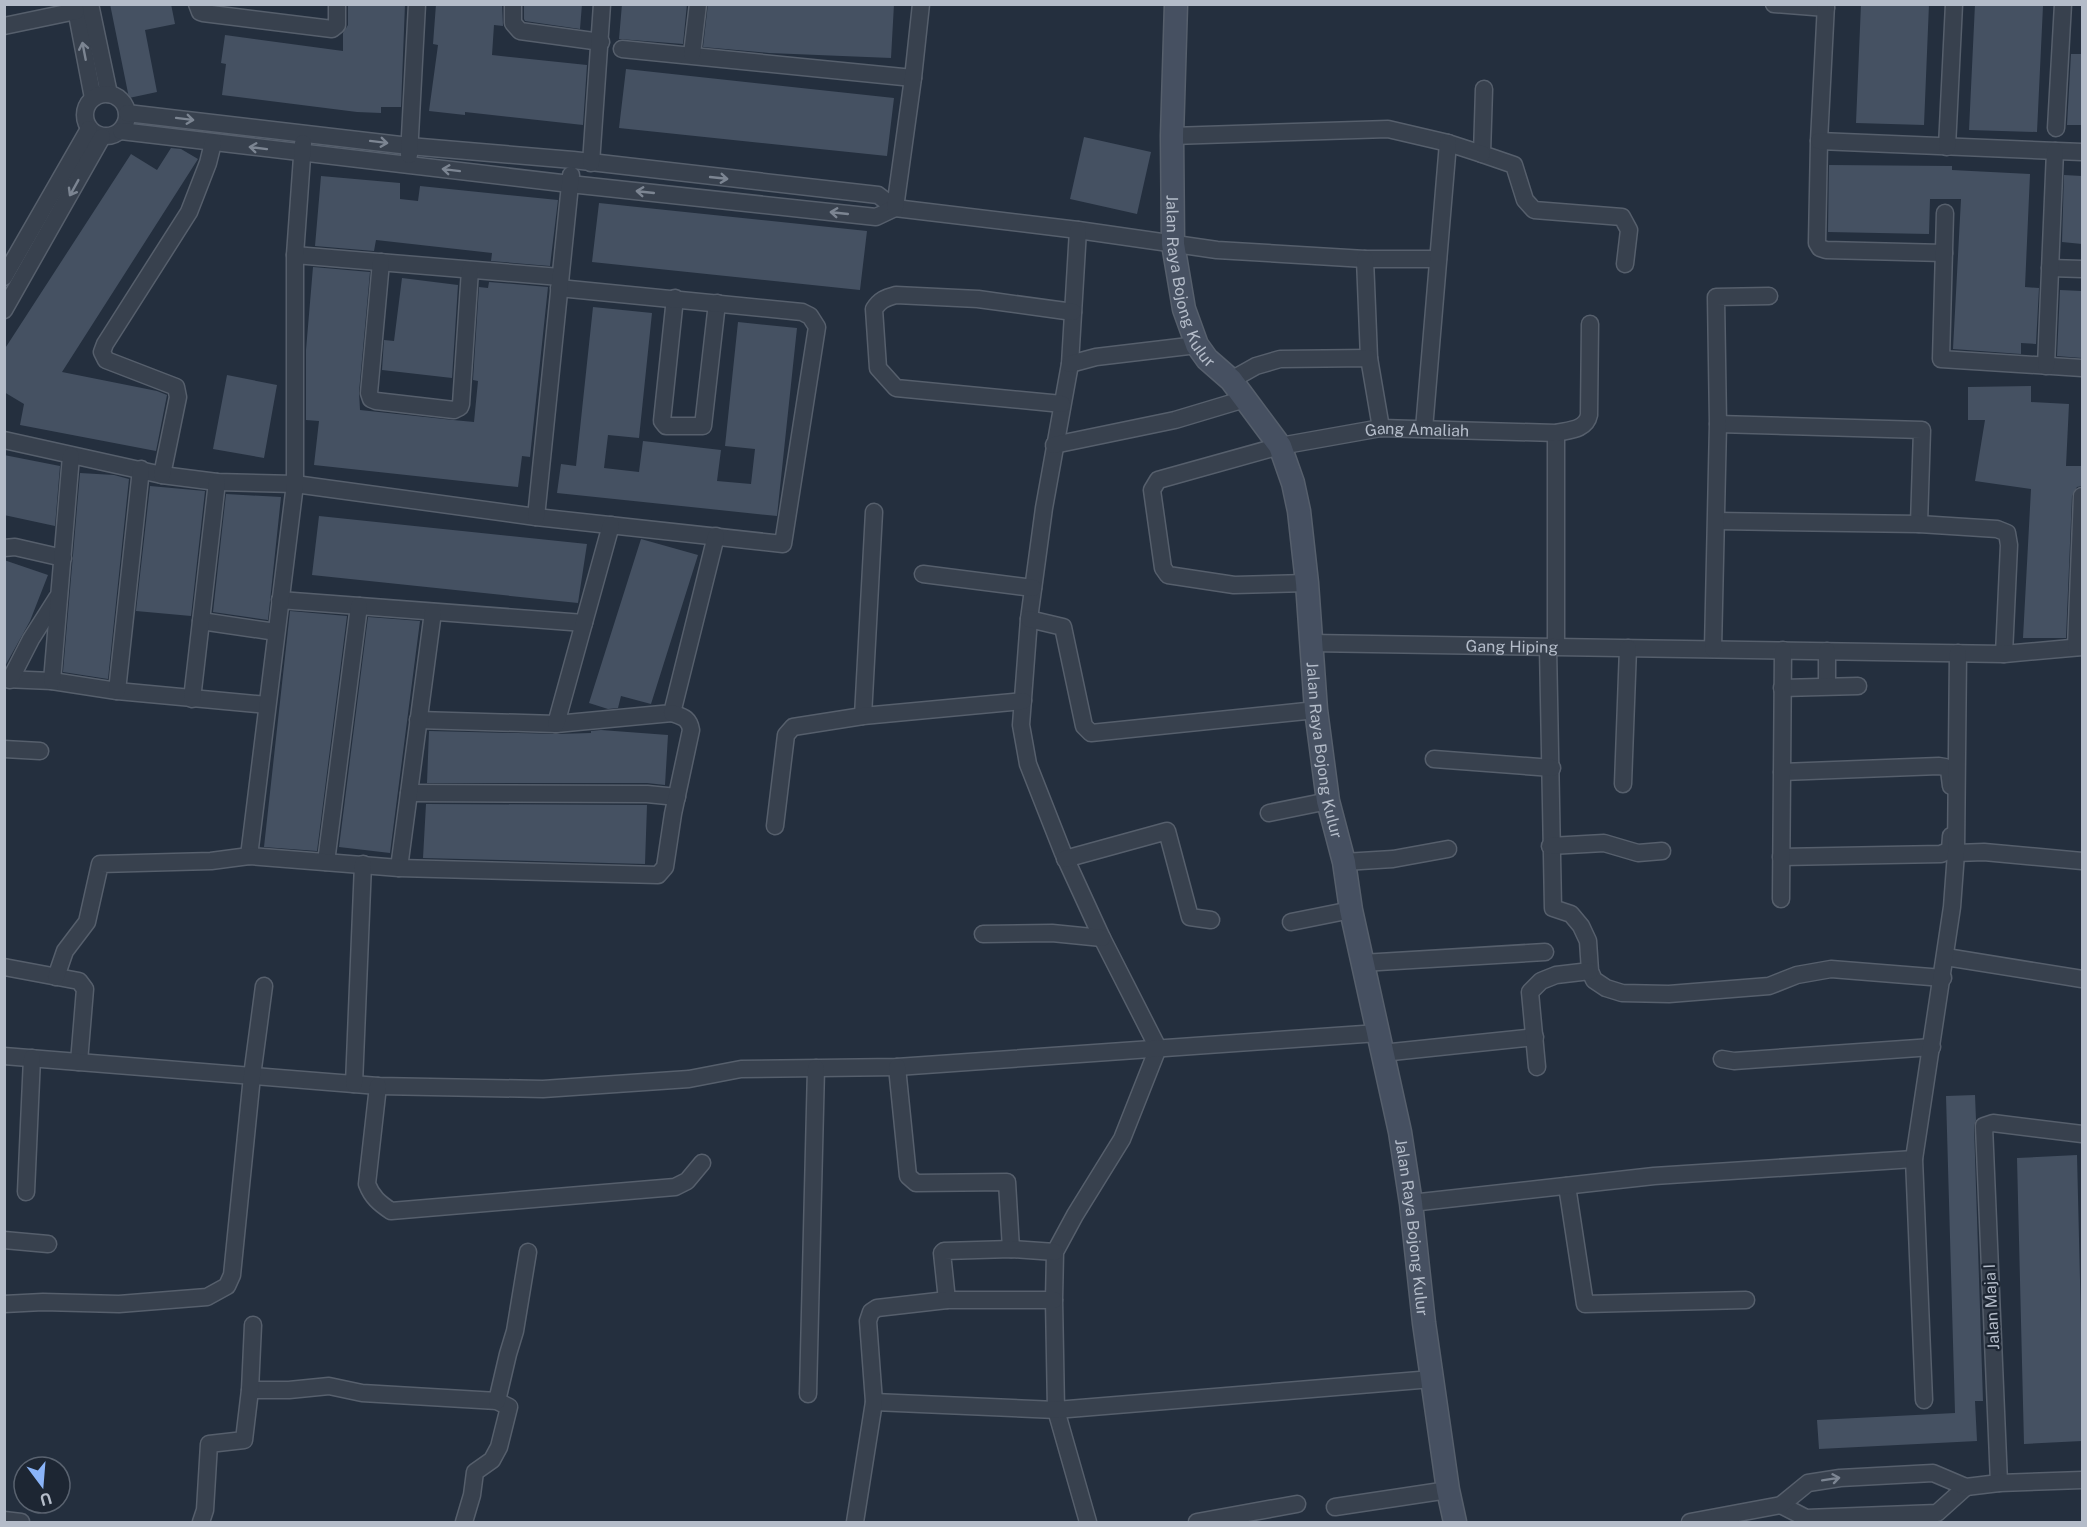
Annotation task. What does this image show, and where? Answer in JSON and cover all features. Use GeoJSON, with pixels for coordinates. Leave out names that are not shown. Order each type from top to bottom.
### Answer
{"type":"FeatureCollection","features":[{"type":"Feature","properties":{"kind":"main road","name":"Jalan Raya Bojong Kulur"},"geometry":{"type":"LineString","coordinates":[[1176,4],[1172,136],[1173,244],[1184,309],[1197,345],[1207,359],[1231,380],[1280,446],[1293,483],[1299,511],[1307,583],[1316,710],[1328,801],[1344,862],[1351,910],[1400,1132],[1411,1203],[1424,1323],[1448,1490],[1455,1522]]}},
{"type":"Feature","properties":{"kind":"street"},"geometry":{"type":"LineString","coordinates":[[197,4],[200,12],[203,13],[332,29],[337,25],[338,4]]}},
{"type":"Feature","properties":{"kind":"street"},"geometry":{"type":"LineString","coordinates":[[408,165],[417,4]]}},
{"type":"Feature","properties":{"kind":"street"},"geometry":{"type":"LineString","coordinates":[[513,4],[513,23],[520,31],[601,42]]}},
{"type":"Feature","properties":{"kind":"street"},"geometry":{"type":"LineString","coordinates":[[591,163],[602,4]]}},
{"type":"Feature","properties":{"kind":"street"},"geometry":{"type":"LineString","coordinates":[[692,54],[698,4]]}},
{"type":"Feature","properties":{"kind":"street"},"geometry":{"type":"LineString","coordinates":[[895,208],[914,78],[921,4]]}},
{"type":"Feature","properties":{"kind":"street"},"geometry":{"type":"LineString","coordinates":[[1774,4],[1826,6],[1819,141],[1817,243],[1820,248],[1944,253]]}},
{"type":"Feature","properties":{"kind":"street"},"geometry":{"type":"LineString","coordinates":[[1947,147],[1954,4]]}},
{"type":"Feature","properties":{"kind":"street"},"geometry":{"type":"LineString","coordinates":[[2056,128],[2063,4]]}},
{"type":"Feature","properties":{"kind":"street"},"geometry":{"type":"LineString","coordinates":[[4,26],[80,7],[101,96]]}},
{"type":"Feature","properties":{"kind":"street"},"geometry":{"type":"LineString","coordinates":[[622,49],[692,54],[914,78]]}},
{"type":"Feature","properties":{"kind":"street"},"geometry":{"type":"LineString","coordinates":[[1482,154],[1484,89]]}},
{"type":"Feature","properties":{"kind":"street"},"geometry":{"type":"LineString","coordinates":[[101,96],[118,97],[127,112],[126,122],[121,131],[112,136],[96,133],[84,122],[87,104],[101,96]]}},
{"type":"Feature","properties":{"kind":"street"},"geometry":{"type":"LineString","coordinates":[[127,112],[410,146],[573,160],[878,195],[895,208],[1243,252],[1365,260],[1438,259]]}},
{"type":"Feature","properties":{"kind":"street"},"geometry":{"type":"LineString","coordinates":[[1172,136],[1388,129],[1448,143],[1514,165],[1525,200],[1534,210],[1622,217],[1629,230],[1625,264]]}},
{"type":"Feature","properties":{"kind":"street"},"geometry":{"type":"LineString","coordinates":[[121,131],[570,184],[876,217],[895,208]]}},
{"type":"Feature","properties":{"kind":"street"},"geometry":{"type":"LineString","coordinates":[[4,277],[96,133]]}},
{"type":"Feature","properties":{"kind":"street"},"geometry":{"type":"LineString","coordinates":[[4,310],[96,133]]}},
{"type":"Feature","properties":{"kind":"street"},"geometry":{"type":"LineString","coordinates":[[249,856],[295,484],[295,255],[304,134]]}},
{"type":"Feature","properties":{"kind":"street"},"geometry":{"type":"LineString","coordinates":[[1819,141],[2082,152]]}},
{"type":"Feature","properties":{"kind":"street"},"geometry":{"type":"LineString","coordinates":[[162,475],[178,397],[176,387],[106,360],[102,352],[189,212],[208,163],[213,142]]}},
{"type":"Feature","properties":{"kind":"street"},"geometry":{"type":"LineString","coordinates":[[1424,429],[1448,143]]}},
{"type":"Feature","properties":{"kind":"street"},"geometry":{"type":"LineString","coordinates":[[2046,366],[2055,151]]}},
{"type":"Feature","properties":{"kind":"street"},"geometry":{"type":"LineString","coordinates":[[536,517],[573,160]]}},
{"type":"Feature","properties":{"kind":"street"},"geometry":{"type":"LineString","coordinates":[[1945,213],[1941,359],[2082,368]]}},
{"type":"Feature","properties":{"kind":"street"},"geometry":{"type":"LineString","coordinates":[[1078,230],[1070,364],[1054,445],[1033,588],[1021,725],[1029,764],[1065,859],[1158,1048],[1122,1139],[1055,1252],[1056,1410],[1089,1522]]}},
{"type":"Feature","properties":{"kind":"street"},"geometry":{"type":"LineString","coordinates":[[4,440],[162,475],[217,482],[295,484],[536,517],[780,545],[785,542],[817,327],[810,316],[802,312],[675,298],[470,270],[295,255]]}},
{"type":"Feature","properties":{"kind":"street"},"geometry":{"type":"LineString","coordinates":[[1365,260],[1369,358],[1381,428]]}},
{"type":"Feature","properties":{"kind":"street"},"geometry":{"type":"LineString","coordinates":[[381,262],[370,396],[376,400],[454,410],[461,404],[470,270]]}},
{"type":"Feature","properties":{"kind":"street"},"geometry":{"type":"LineString","coordinates":[[2050,268],[2082,269]]}},
{"type":"Feature","properties":{"kind":"street"},"geometry":{"type":"LineString","coordinates":[[1062,404],[896,388],[879,368],[874,309],[885,298],[896,296],[978,299],[1073,312]]}},
{"type":"Feature","properties":{"kind":"street"},"geometry":{"type":"LineString","coordinates":[[1713,650],[1718,424],[1716,297],[1770,296]]}},
{"type":"Feature","properties":{"kind":"street"},"geometry":{"type":"LineString","coordinates":[[675,298],[662,421],[666,426],[703,426],[717,303]]}},
{"type":"Feature","properties":{"kind":"street"},"geometry":{"type":"LineString","coordinates":[[1590,324],[1588,420],[1578,428],[1556,433],[1550,846],[1553,908],[1571,914],[1581,926],[1588,941],[1590,971],[1594,980],[1606,988],[1622,993],[1669,994],[1769,986],[1797,975],[1831,969],[1943,978]]}},
{"type":"Feature","properties":{"kind":"street"},"geometry":{"type":"LineString","coordinates":[[1070,364],[1096,357],[1197,345]]}},
{"type":"Feature","properties":{"kind":"street"},"geometry":{"type":"LineString","coordinates":[[1231,380],[1256,366],[1280,359],[1369,358]]}},
{"type":"Feature","properties":{"kind":"street"},"geometry":{"type":"LineString","coordinates":[[1054,445],[1176,420],[1245,399]]}},
{"type":"Feature","properties":{"kind":"street"},"geometry":{"type":"LineString","coordinates":[[1718,424],[1922,429],[1919,524]]}},
{"type":"Feature","properties":{"kind":"street","name":"Gang Amaliah"},"geometry":{"type":"LineString","coordinates":[[1307,583],[1234,585],[1168,575],[1163,567],[1152,490],[1156,482],[1280,446],[1381,428],[1556,433]]}},
{"type":"Feature","properties":{"kind":"street"},"geometry":{"type":"LineString","coordinates":[[52,681],[71,456]]}},
{"type":"Feature","properties":{"kind":"street"},"geometry":{"type":"LineString","coordinates":[[117,691],[141,469]]}},
{"type":"Feature","properties":{"kind":"street"},"geometry":{"type":"LineString","coordinates":[[192,699],[217,482]]}},
{"type":"Feature","properties":{"kind":"street"},"geometry":{"type":"LineString","coordinates":[[2079,647],[2082,496]]}},
{"type":"Feature","properties":{"kind":"street"},"geometry":{"type":"LineString","coordinates":[[863,716],[874,512]]}},
{"type":"Feature","properties":{"kind":"street"},"geometry":{"type":"LineString","coordinates":[[1717,521],[1919,524],[1997,529],[2007,533],[2009,545],[2004,654]]}},
{"type":"Feature","properties":{"kind":"street"},"geometry":{"type":"LineString","coordinates":[[556,724],[611,525]]}},
{"type":"Feature","properties":{"kind":"street"},"geometry":{"type":"LineString","coordinates":[[672,714],[716,536]]}},
{"type":"Feature","properties":{"kind":"street"},"geometry":{"type":"LineString","coordinates":[[4,548],[15,547],[63,558]]}},
{"type":"Feature","properties":{"kind":"street"},"geometry":{"type":"LineString","coordinates":[[923,574],[1033,588]]}},
{"type":"Feature","properties":{"kind":"street"},"geometry":{"type":"LineString","coordinates":[[59,596],[7,679],[52,681],[117,691],[267,705]]}},
{"type":"Feature","properties":{"kind":"street"},"geometry":{"type":"LineString","coordinates":[[280,600],[584,623]]}},
{"type":"Feature","properties":{"kind":"street"},"geometry":{"type":"LineString","coordinates":[[326,862],[358,606]]}},
{"type":"Feature","properties":{"kind":"street"},"geometry":{"type":"LineString","coordinates":[[399,868],[433,612]]}},
{"type":"Feature","properties":{"kind":"street"},"geometry":{"type":"LineString","coordinates":[[1029,619],[1063,627],[1084,726],[1091,733],[1316,710]]}},
{"type":"Feature","properties":{"kind":"street"},"geometry":{"type":"LineString","coordinates":[[201,621],[276,632]]}},
{"type":"Feature","properties":{"kind":"street","name":"Gang Hiping"},"geometry":{"type":"LineString","coordinates":[[1311,643],[1958,654],[2004,654],[2079,647]]}},
{"type":"Feature","properties":{"kind":"street"},"geometry":{"type":"LineString","coordinates":[[1623,784],[1628,648]]}},
{"type":"Feature","properties":{"kind":"street"},"geometry":{"type":"LineString","coordinates":[[1781,899],[1783,650]]}},
{"type":"Feature","properties":{"kind":"street"},"geometry":{"type":"LineString","coordinates":[[1827,651],[1827,686]]}},
{"type":"Feature","properties":{"kind":"street"},"geometry":{"type":"LineString","coordinates":[[1924,1400],[1914,1159],[1953,907],[1956,853],[1958,654]]}},
{"type":"Feature","properties":{"kind":"street"},"geometry":{"type":"LineString","coordinates":[[1782,688],[1858,686]]}},
{"type":"Feature","properties":{"kind":"street"},"geometry":{"type":"LineString","coordinates":[[775,826],[786,735],[793,727],[863,716],[1023,701]]}},
{"type":"Feature","properties":{"kind":"street"},"geometry":{"type":"LineString","coordinates":[[56,977],[65,951],[87,922],[99,864],[211,861],[249,856],[399,868],[654,876],[662,873],[691,730],[685,718],[672,714],[556,724],[418,720]]}},
{"type":"Feature","properties":{"kind":"street"},"geometry":{"type":"LineString","coordinates":[[4,749],[40,751]]}},
{"type":"Feature","properties":{"kind":"street"},"geometry":{"type":"LineString","coordinates":[[1434,759],[1552,768]]}},
{"type":"Feature","properties":{"kind":"street"},"geometry":{"type":"LineString","coordinates":[[1781,857],[1946,854],[1951,846],[1951,775],[1945,767],[1782,772]]}},
{"type":"Feature","properties":{"kind":"street"},"geometry":{"type":"LineString","coordinates":[[409,793],[646,794],[677,797]]}},
{"type":"Feature","properties":{"kind":"street"},"geometry":{"type":"LineString","coordinates":[[1269,813],[1328,801]]}},
{"type":"Feature","properties":{"kind":"street"},"geometry":{"type":"LineString","coordinates":[[1065,859],[1167,831],[1190,917],[1211,920]]}},
{"type":"Feature","properties":{"kind":"street"},"geometry":{"type":"LineString","coordinates":[[1550,846],[1604,843],[1638,853],[1662,851]]}},
{"type":"Feature","properties":{"kind":"street"},"geometry":{"type":"LineString","coordinates":[[1344,862],[1393,859],[1448,849]]}},
{"type":"Feature","properties":{"kind":"street"},"geometry":{"type":"LineString","coordinates":[[1956,853],[1984,852],[2082,861]]}},
{"type":"Feature","properties":{"kind":"street"},"geometry":{"type":"LineString","coordinates":[[354,1084],[363,864]]}},
{"type":"Feature","properties":{"kind":"street"},"geometry":{"type":"LineString","coordinates":[[1290,922],[1351,910]]}},
{"type":"Feature","properties":{"kind":"street"},"geometry":{"type":"LineString","coordinates":[[983,934],[1036,932],[1102,938]]}},
{"type":"Feature","properties":{"kind":"street"},"geometry":{"type":"LineString","coordinates":[[1362,963],[1545,952]]}},
{"type":"Feature","properties":{"kind":"street"},"geometry":{"type":"LineString","coordinates":[[1946,957],[2082,980]]}},
{"type":"Feature","properties":{"kind":"street"},"geometry":{"type":"LineString","coordinates":[[4,967],[79,981],[85,989],[79,1062]]}},
{"type":"Feature","properties":{"kind":"street"},"geometry":{"type":"LineString","coordinates":[[1537,1067],[1530,992],[1541,981],[1556,975],[1590,971]]}},
{"type":"Feature","properties":{"kind":"street"},"geometry":{"type":"LineString","coordinates":[[4,1304],[130,1303],[207,1297],[227,1286],[232,1275],[252,1076],[264,986]]}},
{"type":"Feature","properties":{"kind":"street"},"geometry":{"type":"LineString","coordinates":[[4,1056],[378,1086],[543,1089],[689,1079],[741,1069],[897,1067],[1158,1048],[1535,1037]]}},
{"type":"Feature","properties":{"kind":"street"},"geometry":{"type":"LineString","coordinates":[[1722,1059],[1746,1060],[1932,1047]]}},
{"type":"Feature","properties":{"kind":"street"},"geometry":{"type":"LineString","coordinates":[[26,1192],[32,1058]]}},
{"type":"Feature","properties":{"kind":"street"},"geometry":{"type":"LineString","coordinates":[[897,1067],[908,1176],[916,1183],[1007,1182],[1011,1249]]}},
{"type":"Feature","properties":{"kind":"street"},"geometry":{"type":"LineString","coordinates":[[808,1394],[816,1068]]}},
{"type":"Feature","properties":{"kind":"street"},"geometry":{"type":"LineString","coordinates":[[378,1086],[367,1184],[379,1203],[391,1210],[675,1187],[687,1181],[702,1163]]}},
{"type":"Feature","properties":{"kind":"street","name":"Jalan Maja I"},"geometry":{"type":"LineString","coordinates":[[1999,1483],[1983,1130],[1984,1126],[1993,1123],[2082,1134]]}},
{"type":"Feature","properties":{"kind":"street"},"geometry":{"type":"LineString","coordinates":[[1411,1203],[1654,1176],[1914,1159]]}},
{"type":"Feature","properties":{"kind":"street"},"geometry":{"type":"LineString","coordinates":[[1567,1186],[1585,1304],[1746,1300]]}},
{"type":"Feature","properties":{"kind":"street"},"geometry":{"type":"LineString","coordinates":[[4,1240],[48,1244]]}},
{"type":"Feature","properties":{"kind":"street"},"geometry":{"type":"LineString","coordinates":[[947,1300],[942,1253],[944,1251],[1011,1249],[1055,1252]]}},
{"type":"Feature","properties":{"kind":"street"},"geometry":{"type":"LineString","coordinates":[[498,1401],[515,1331],[528,1252]]}},
{"type":"Feature","properties":{"kind":"street"},"geometry":{"type":"LineString","coordinates":[[855,1522],[874,1402],[868,1321],[872,1312],[877,1308],[947,1300],[1054,1300]]}},
{"type":"Feature","properties":{"kind":"street"},"geometry":{"type":"LineString","coordinates":[[201,1522],[205,1509],[209,1444],[244,1440],[250,1390],[253,1325]]}},
{"type":"Feature","properties":{"kind":"street"},"geometry":{"type":"LineString","coordinates":[[874,1402],[1056,1410],[1432,1379]]}},
{"type":"Feature","properties":{"kind":"street"},"geometry":{"type":"LineString","coordinates":[[250,1390],[289,1390],[329,1386],[362,1394],[498,1401],[509,1407],[499,1447],[492,1460],[475,1472],[472,1495],[464,1522]]}},
{"type":"Feature","properties":{"kind":"street"},"geometry":{"type":"LineString","coordinates":[[1690,1522],[1781,1505],[1808,1483],[1840,1478],[1933,1473],[1966,1487],[1999,1483],[2082,1480]]}},
{"type":"Feature","properties":{"kind":"street"},"geometry":{"type":"LineString","coordinates":[[1781,1505],[1806,1518],[1937,1513],[1966,1487]]}},
{"type":"Feature","properties":{"kind":"street"},"geometry":{"type":"LineString","coordinates":[[1335,1508],[1448,1490]]}},
{"type":"Feature","properties":{"kind":"street"},"geometry":{"type":"LineString","coordinates":[[1197,1522],[1298,1504]]}},
{"type":"Feature","properties":{"kind":"street"},"geometry":{"type":"LineString","coordinates":[[4,1520],[21,1522]]}},
{"type":"Feature","properties":{"kind":"building"},"geometry":{"type":"Polygon","coordinates":[[[110,4],[171,4],[175,24],[145,30],[157,92],[129,98],[110,4]]]}},
{"type":"Feature","properties":{"kind":"building"},"geometry":{"type":"Polygon","coordinates":[[[348,4],[405,4],[401,107],[381,107],[381,113],[357,112],[222,95],[226,64],[221,63],[225,35],[343,51],[343,33],[348,25],[348,4]]]}},
{"type":"Feature","properties":{"kind":"building"},"geometry":{"type":"Polygon","coordinates":[[[436,4],[502,4],[503,26],[494,25],[492,55],[587,65],[583,125],[465,112],[465,115],[429,111],[438,45],[433,44],[436,4]]]}},
{"type":"Feature","properties":{"kind":"building"},"geometry":{"type":"Polygon","coordinates":[[[524,4],[582,4],[580,29],[525,21],[524,4]]]}},
{"type":"Feature","properties":{"kind":"building"},"geometry":{"type":"Polygon","coordinates":[[[622,4],[687,4],[683,44],[619,39],[622,4]]]}},
{"type":"Feature","properties":{"kind":"building"},"geometry":{"type":"Polygon","coordinates":[[[708,4],[894,4],[891,58],[769,53],[703,47],[708,4]]]}},
{"type":"Feature","properties":{"kind":"building"},"geometry":{"type":"Polygon","coordinates":[[[1861,4],[1929,4],[1924,125],[1856,123],[1861,4]]]}},
{"type":"Feature","properties":{"kind":"building"},"geometry":{"type":"Polygon","coordinates":[[[1975,4],[2043,6],[2037,132],[1969,130],[1975,4]]]}},
{"type":"Feature","properties":{"kind":"building"},"geometry":{"type":"Polygon","coordinates":[[[2071,54],[2082,54],[2082,125],[2067,125],[2071,54]]]}},
{"type":"Feature","properties":{"kind":"building"},"geometry":{"type":"Polygon","coordinates":[[[626,69],[894,98],[887,156],[619,128],[626,69]]]}},
{"type":"Feature","properties":{"kind":"building"},"geometry":{"type":"Polygon","coordinates":[[[1084,137],[1151,152],[1137,214],[1070,199],[1084,137]]]}},
{"type":"Feature","properties":{"kind":"building"},"geometry":{"type":"Polygon","coordinates":[[[171,148],[181,149],[198,159],[62,372],[167,395],[156,451],[20,425],[24,404],[4,392],[4,350],[131,154],[157,170],[171,148]]]}},
{"type":"Feature","properties":{"kind":"building"},"geometry":{"type":"Polygon","coordinates":[[[1829,165],[1952,166],[1952,170],[2030,174],[2025,287],[2039,288],[2036,344],[2021,343],[2021,354],[1953,349],[1961,199],[1930,199],[1929,234],[1828,232],[1829,165]]]}},
{"type":"Feature","properties":{"kind":"building"},"geometry":{"type":"Polygon","coordinates":[[[2064,175],[2082,176],[2082,244],[2062,242],[2064,175]]]}},
{"type":"Feature","properties":{"kind":"building"},"geometry":{"type":"Polygon","coordinates":[[[321,176],[400,183],[400,199],[418,201],[420,186],[558,200],[550,266],[491,261],[492,253],[376,240],[374,251],[315,246],[321,176]]]}},
{"type":"Feature","properties":{"kind":"building"},"geometry":{"type":"Polygon","coordinates":[[[599,203],[867,231],[860,290],[592,262],[599,203]]]}},
{"type":"Feature","properties":{"kind":"building"},"geometry":{"type":"Polygon","coordinates":[[[313,267],[370,272],[359,392],[360,410],[474,422],[478,381],[473,380],[479,287],[488,288],[489,282],[548,287],[530,457],[522,456],[518,487],[314,465],[319,421],[306,420],[306,350],[313,267]]]}},
{"type":"Feature","properties":{"kind":"building"},"geometry":{"type":"Polygon","coordinates":[[[402,278],[458,285],[452,378],[382,370],[384,340],[394,341],[402,278]]]}},
{"type":"Feature","properties":{"kind":"building"},"geometry":{"type":"Polygon","coordinates":[[[2060,290],[2082,291],[2082,358],[2057,356],[2060,290]]]}},
{"type":"Feature","properties":{"kind":"building"},"geometry":{"type":"Polygon","coordinates":[[[593,307],[652,313],[639,438],[608,435],[604,468],[639,472],[643,441],[721,450],[717,481],[751,484],[755,449],[725,446],[738,322],[797,328],[777,516],[557,493],[561,464],[576,466],[593,307]]]}},
{"type":"Feature","properties":{"kind":"building"},"geometry":{"type":"Polygon","coordinates":[[[227,375],[277,385],[264,458],[213,449],[227,375]]]}},
{"type":"Feature","properties":{"kind":"building"},"geometry":{"type":"Polygon","coordinates":[[[2031,386],[2031,402],[2069,404],[2066,466],[2082,466],[2082,486],[2077,487],[2072,496],[2066,638],[2023,638],[2031,489],[1975,481],[1985,420],[1968,420],[1968,387],[2031,386]]]}},
{"type":"Feature","properties":{"kind":"building"},"geometry":{"type":"Polygon","coordinates":[[[4,455],[60,466],[55,526],[4,515],[4,455]]]}},
{"type":"Feature","properties":{"kind":"building"},"geometry":{"type":"Polygon","coordinates":[[[80,473],[114,475],[129,479],[108,679],[63,672],[80,473]]]}},
{"type":"Feature","properties":{"kind":"building"},"geometry":{"type":"Polygon","coordinates":[[[150,486],[205,491],[191,616],[136,611],[150,486]]]}},
{"type":"Feature","properties":{"kind":"building"},"geometry":{"type":"Polygon","coordinates":[[[226,494],[281,497],[268,620],[213,612],[226,494]]]}},
{"type":"Feature","properties":{"kind":"building"},"geometry":{"type":"Polygon","coordinates":[[[319,516],[587,544],[578,603],[312,575],[319,516]]]}},
{"type":"Feature","properties":{"kind":"building"},"geometry":{"type":"Polygon","coordinates":[[[641,539],[698,555],[651,704],[621,696],[618,708],[608,709],[589,703],[641,539]]]}},
{"type":"Feature","properties":{"kind":"building"},"geometry":{"type":"Polygon","coordinates":[[[4,560],[48,575],[30,621],[4,668],[4,560]]]}},
{"type":"Feature","properties":{"kind":"building"},"geometry":{"type":"Polygon","coordinates":[[[290,611],[347,616],[317,851],[264,847],[290,611]]]}},
{"type":"Feature","properties":{"kind":"building"},"geometry":{"type":"Polygon","coordinates":[[[368,617],[420,621],[390,853],[339,847],[368,617]]]}},
{"type":"Feature","properties":{"kind":"building"},"geometry":{"type":"Polygon","coordinates":[[[429,731],[556,734],[591,733],[591,731],[668,735],[665,785],[647,783],[427,783],[429,731]]]}},
{"type":"Feature","properties":{"kind":"building"},"geometry":{"type":"Polygon","coordinates":[[[426,804],[647,805],[645,864],[423,858],[426,804]]]}},
{"type":"Feature","properties":{"kind":"building"},"geometry":{"type":"Polygon","coordinates":[[[1975,1095],[1976,1120],[1974,1126],[1983,1401],[1975,1401],[1977,1441],[1819,1449],[1817,1420],[1955,1413],[1946,1096],[1975,1095]]]}},
{"type":"Feature","properties":{"kind":"building"},"geometry":{"type":"Polygon","coordinates":[[[2077,1155],[2082,1441],[2024,1444],[2017,1158],[2077,1155]]]}}]}
